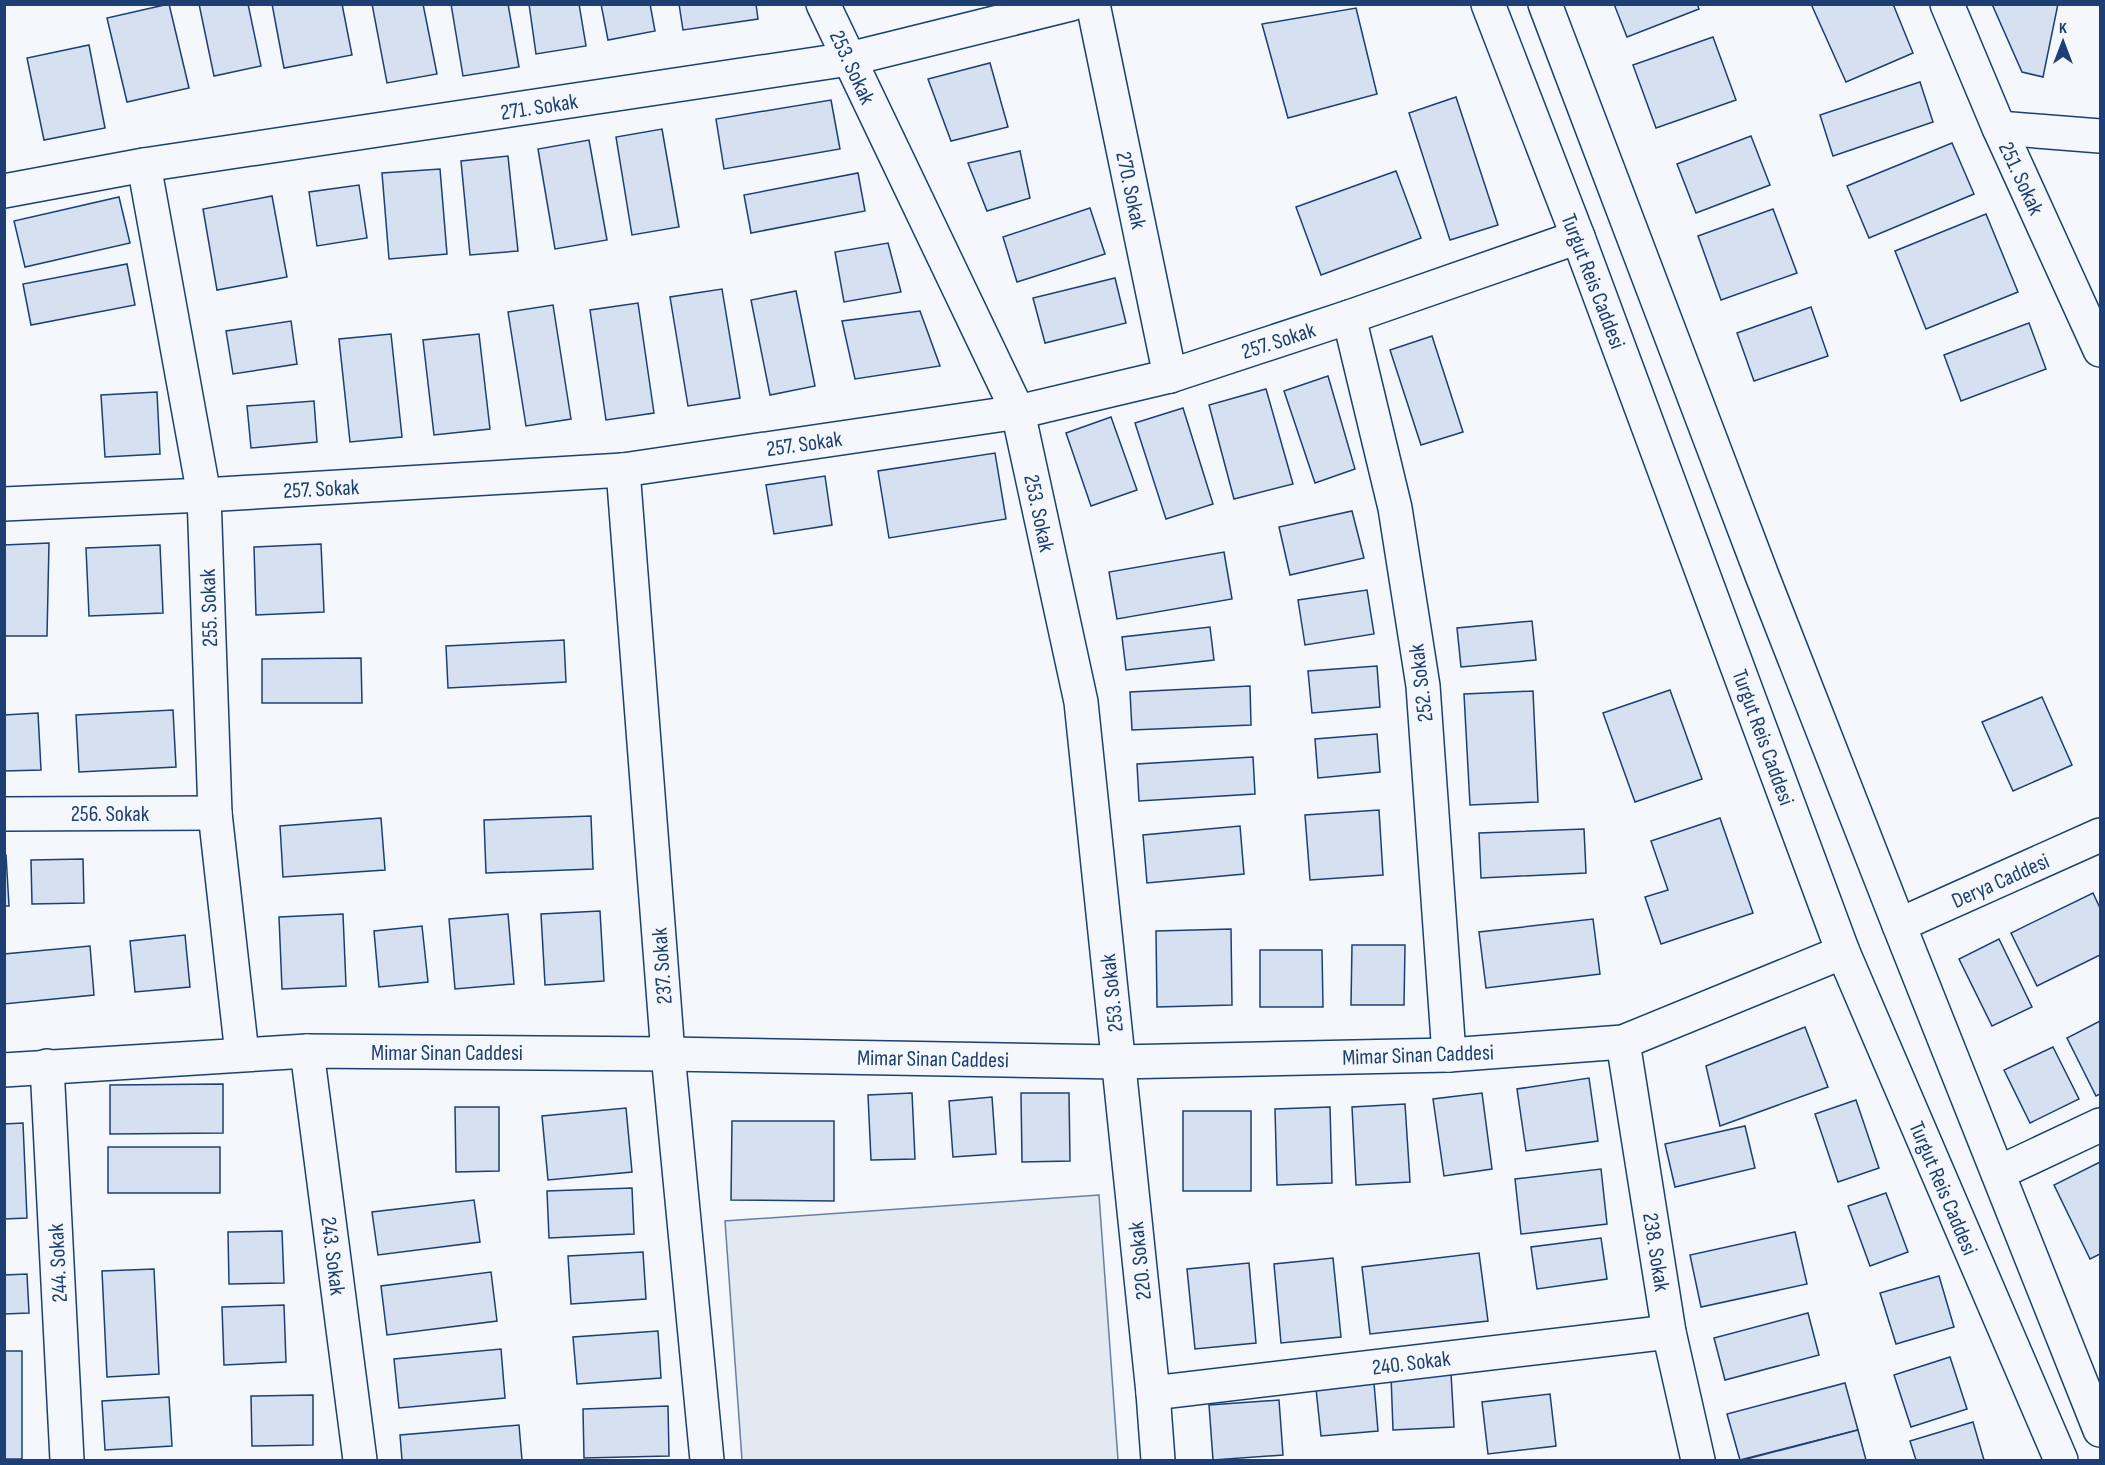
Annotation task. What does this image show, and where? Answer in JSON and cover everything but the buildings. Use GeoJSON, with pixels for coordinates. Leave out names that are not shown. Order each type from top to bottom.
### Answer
{"type":"FeatureCollection","features":[{"type":"Feature","properties":{"kind":"street","name":"253. Sokak"},"geometry":{"type":"LineString","coordinates":[[824,4],[1018,412],[1081,702],[1118,1062]]}},
{"type":"Feature","properties":{"kind":"street","name":"271. Sokak"},"geometry":{"type":"LineString","coordinates":[[4,191],[144,165],[849,59],[1071,4]]}},
{"type":"Feature","properties":{"kind":"street","name":"270. Sokak"},"geometry":{"type":"LineString","coordinates":[[1094,4],[1170,375]]}},
{"type":"Feature","properties":{"kind":"street","name":"Turgut Reis Caddesi"},"geometry":{"type":"LineString","coordinates":[[1488,4],[1578,237],[1843,952],[2061,1461]]}},
{"type":"Feature","properties":{"kind":"street"},"geometry":{"type":"LineString","coordinates":[[1545,4],[1767,589],[1998,1173],[2096,1409]]}},
{"type":"Feature","properties":{"kind":"street","name":"251. Sokak"},"geometry":{"type":"LineString","coordinates":[[1947,4],[1999,128],[2100,350]]}},
{"type":"Feature","properties":{"kind":"street"},"geometry":{"type":"LineString","coordinates":[[1999,128],[2100,136]]}},
{"type":"Feature","properties":{"kind":"street","name":"255. Sokak"},"geometry":{"type":"LineString","coordinates":[[144,165],[204,495],[215,813],[242,1054]]}},
{"type":"Feature","properties":{"kind":"street","name":"257. Sokak"},"geometry":{"type":"LineString","coordinates":[[4,504],[204,495],[623,470],[1018,412],[1170,375],[1349,317],[1578,237]]}},
{"type":"Feature","properties":{"kind":"street","name":"252. Sokak"},"geometry":{"type":"LineString","coordinates":[[1349,317],[1395,508],[1423,686],[1449,1055]]}},
{"type":"Feature","properties":{"kind":"street","name":"237. Sokak"},"geometry":{"type":"LineString","coordinates":[[623,470],[668,1054],[707,1461]]}},
{"type":"Feature","properties":{"kind":"street","name":"256. Sokak"},"geometry":{"type":"LineString","coordinates":[[4,814],[215,813]]}},
{"type":"Feature","properties":{"kind":"street","name":"Derya Caddesi"},"geometry":{"type":"LineString","coordinates":[[1899,925],[2100,834]]}},
{"type":"Feature","properties":{"kind":"street","name":"Mimar Sinan Caddesi"},"geometry":{"type":"LineString","coordinates":[[4,1070],[307,1051],[668,1054],[1118,1062],[1449,1055],[1623,1042],[1843,952]]}},
{"type":"Feature","properties":{"kind":"street","name":"238. Sokak"},"geometry":{"type":"LineString","coordinates":[[1623,1042],[1669,1332],[1698,1461]]}},
{"type":"Feature","properties":{"kind":"street","name":"243. Sokak"},"geometry":{"type":"LineString","coordinates":[[307,1051],[360,1461]]}},
{"type":"Feature","properties":{"kind":"street","name":"220. Sokak"},"geometry":{"type":"LineString","coordinates":[[1118,1062],[1154,1392],[1158,1461]]}},
{"type":"Feature","properties":{"kind":"street","name":"244. Sokak"},"geometry":{"type":"LineString","coordinates":[[47,1066],[67,1461]]}},
{"type":"Feature","properties":{"kind":"street"},"geometry":{"type":"LineString","coordinates":[[1998,1173],[2100,1125]]}},
{"type":"Feature","properties":{"kind":"street","name":"240. Sokak"},"geometry":{"type":"LineString","coordinates":[[1154,1392],[1669,1332]]}},
{"type":"Feature","properties":{"kind":"shaded area"},"geometry":{"type":"Polygon","coordinates":[[[1099,1195],[1118,1460],[742,1460],[725,1221],[1099,1195]]]}}]}
